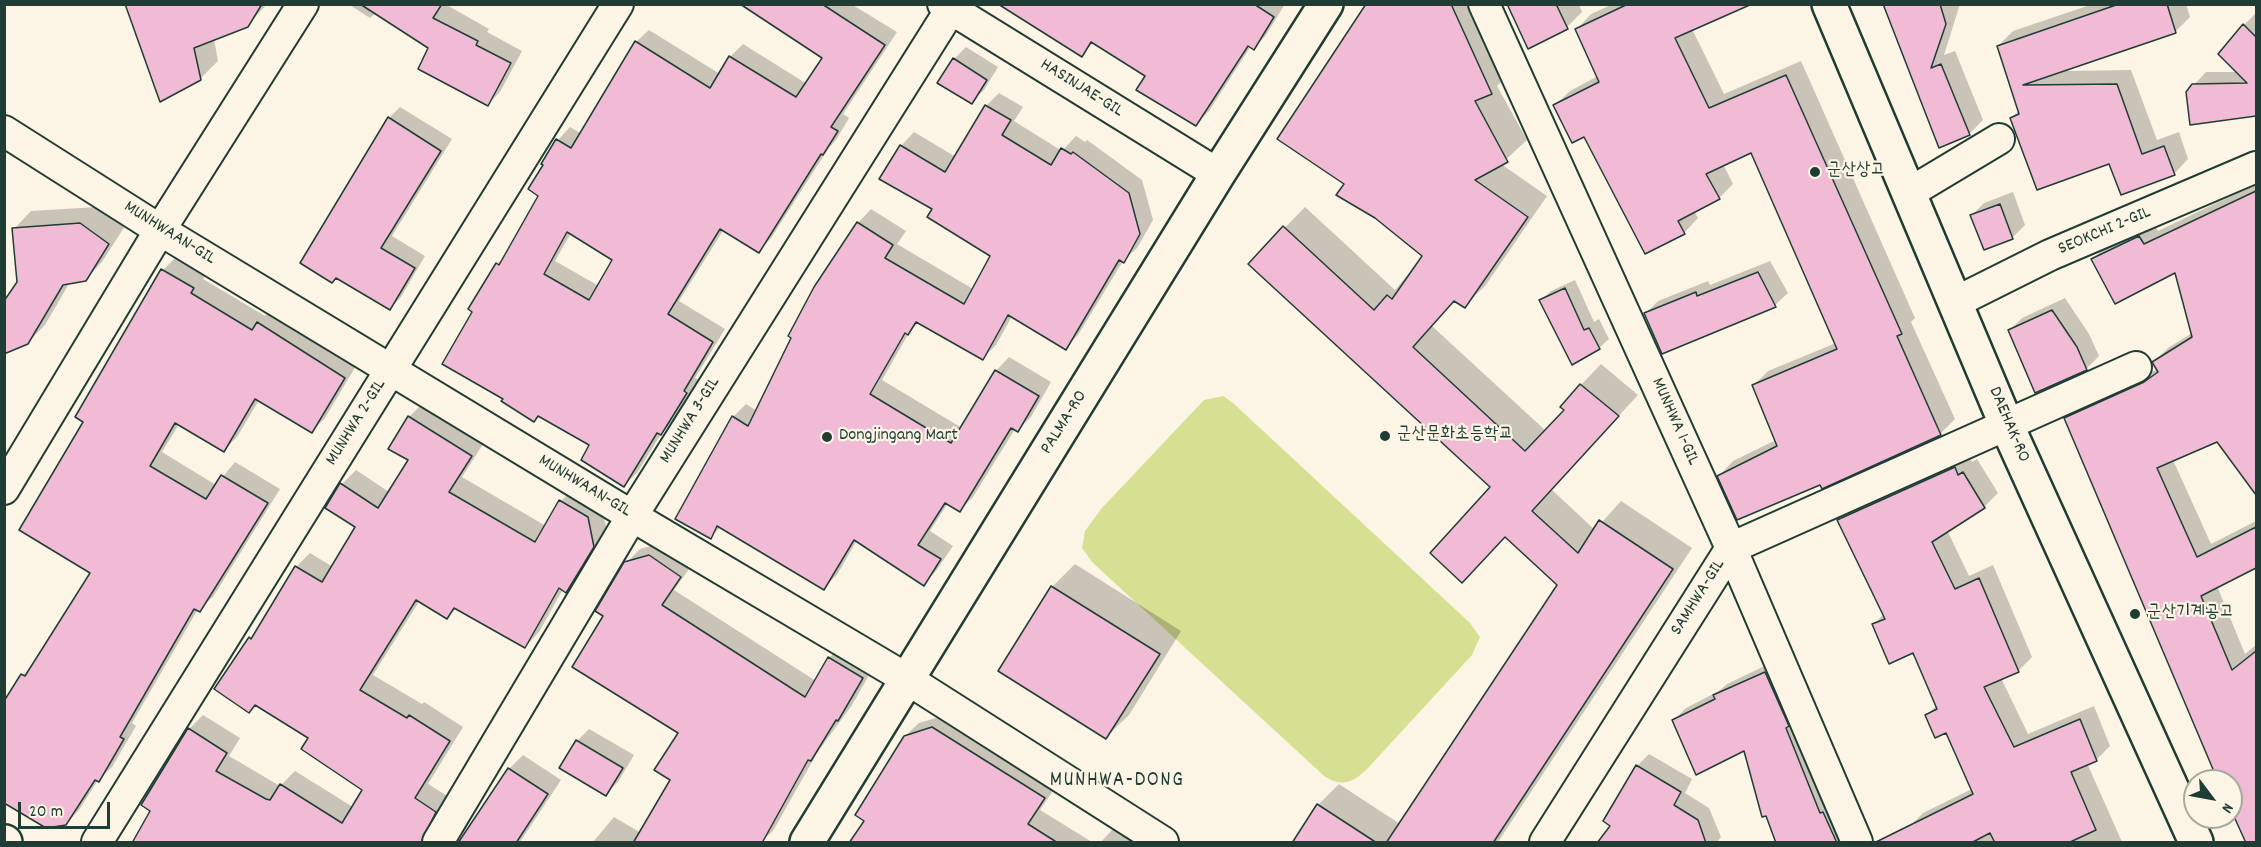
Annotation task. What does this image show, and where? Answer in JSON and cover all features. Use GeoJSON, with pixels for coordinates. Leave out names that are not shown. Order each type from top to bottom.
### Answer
{"type":"FeatureCollection","features":[{"type":"Feature","properties":{"kind":"street"},"geometry":{"type":"LineString","coordinates":[[4,489],[160,230],[303,4]]}},
{"type":"Feature","properties":{"kind":"street","name":"MUNHWA 2-GIL"},"geometry":{"type":"LineString","coordinates":[[97,843],[618,4]]}},
{"type":"Feature","properties":{"kind":"street","name":"PALMA-RO"},"geometry":{"type":"LineString","coordinates":[[807,843],[1218,174],[1326,4]]}},
{"type":"Feature","properties":{"kind":"street","name":"MUNHWA 1-GIL"},"geometry":{"type":"LineString","coordinates":[[1484,4],[1731,548],[1857,843]]}},
{"type":"Feature","properties":{"kind":"street","name":"DAEHAK-RO"},"geometry":{"type":"LineString","coordinates":[[1829,4],[2007,426],[2196,843]]}},
{"type":"Feature","properties":{"kind":"street","name":"HASINJAE-GIL"},"geometry":{"type":"LineString","coordinates":[[949,6],[1218,174]]}},
{"type":"Feature","properties":{"kind":"street","name":"MUNHWA 3-GIL"},"geometry":{"type":"LineString","coordinates":[[438,843],[632,516],[949,6]]}},
{"type":"Feature","properties":{"kind":"street","name":"MUNHWAAN-GIL"},"geometry":{"type":"LineString","coordinates":[[4,131],[160,230],[632,516],[907,678],[1163,843]]}},
{"type":"Feature","properties":{"kind":"street"},"geometry":{"type":"LineString","coordinates":[[1909,193],[1999,139]]}},
{"type":"Feature","properties":{"kind":"street","name":"SEOKCHI 2-GIL"},"geometry":{"type":"LineString","coordinates":[[1956,302],[2050,255],[2256,167]]}},
{"type":"Feature","properties":{"kind":"street","name":"SAMHWA-GIL"},"geometry":{"type":"LineString","coordinates":[[1545,843],[1731,548],[2136,367]]}},
{"type":"Feature","properties":{"kind":"green space"},"geometry":{"type":"Polygon","coordinates":[[[1223,396],[1470,623],[1480,637],[1472,655],[1368,768],[1347,782],[1336,782],[1323,775],[1092,562],[1082,548],[1085,531],[1101,509],[1204,400],[1223,396]]]}},
{"type":"Feature","properties":{"kind":"building"},"geometry":{"type":"Polygon","coordinates":[[[125,4],[262,4],[248,27],[194,48],[201,80],[160,102],[125,4]]]}},
{"type":"Feature","properties":{"kind":"building"},"geometry":{"type":"Polygon","coordinates":[[[360,4],[442,4],[433,18],[478,41],[476,45],[511,63],[488,106],[418,69],[428,48],[360,4]]]}},
{"type":"Feature","properties":{"kind":"building"},"geometry":{"type":"Polygon","coordinates":[[[740,4],[822,4],[885,45],[831,127],[838,131],[759,253],[720,229],[668,314],[713,342],[684,391],[687,393],[661,435],[657,433],[624,487],[581,460],[589,445],[538,416],[534,422],[501,401],[503,399],[442,364],[472,312],[468,309],[496,263],[499,265],[538,196],[528,189],[543,165],[541,164],[556,139],[571,148],[635,41],[710,88],[729,56],[796,97],[822,58],[740,4]],[[567,232],[544,274],[589,300],[612,260],[567,232]]]}},
{"type":"Feature","properties":{"kind":"building"},"geometry":{"type":"Polygon","coordinates":[[[998,4],[1254,4],[1274,17],[1254,50],[1248,46],[1196,126],[1136,90],[1145,76],[1091,42],[1082,57],[998,4]]]}},
{"type":"Feature","properties":{"kind":"building"},"geometry":{"type":"Polygon","coordinates":[[[1366,4],[1451,4],[1492,94],[1475,101],[1508,162],[1475,180],[1528,217],[1465,308],[1454,301],[1413,347],[1525,451],[1564,410],[1560,407],[1580,384],[1619,416],[1532,511],[1578,553],[1599,520],[1673,569],[1493,843],[1386,843],[1557,585],[1505,537],[1462,583],[1430,553],[1490,487],[1248,264],[1283,226],[1374,310],[1387,295],[1392,299],[1422,256],[1375,218],[1336,195],[1344,184],[1277,139],[1366,4]]]}},
{"type":"Feature","properties":{"kind":"building"},"geometry":{"type":"Polygon","coordinates":[[[1507,4],[1556,4],[1568,29],[1528,49],[1507,4]]]}},
{"type":"Feature","properties":{"kind":"building"},"geometry":{"type":"Polygon","coordinates":[[[1628,4],[1752,4],[1675,38],[1709,108],[1786,75],[1902,334],[1897,336],[1941,435],[1822,489],[1820,485],[1737,520],[1717,476],[1777,446],[1752,385],[1837,349],[1751,153],[1706,174],[1720,199],[1678,221],[1685,234],[1645,254],[1584,137],[1572,143],[1553,105],[1599,82],[1575,29],[1628,4]]]}},
{"type":"Feature","properties":{"kind":"building"},"geometry":{"type":"Polygon","coordinates":[[[1883,4],[1940,4],[1946,24],[1931,68],[1941,64],[1970,135],[1939,148],[1883,4]]]}},
{"type":"Feature","properties":{"kind":"building"},"geometry":{"type":"Polygon","coordinates":[[[2119,4],[2167,4],[2176,33],[2023,85],[2117,84],[2142,154],[2164,146],[2175,175],[2121,195],[2109,164],[2037,190],[2010,118],[2019,114],[1997,46],[2119,4]]]}},
{"type":"Feature","properties":{"kind":"building"},"geometry":{"type":"Polygon","coordinates":[[[2243,24],[2256,37],[2256,116],[2190,125],[2186,92],[2192,84],[2247,83],[2218,54],[2243,24]]]}},
{"type":"Feature","properties":{"kind":"building"},"geometry":{"type":"Polygon","coordinates":[[[953,58],[987,80],[972,104],[937,83],[953,58]]]}},
{"type":"Feature","properties":{"kind":"building"},"geometry":{"type":"Polygon","coordinates":[[[985,105],[1011,120],[1002,135],[1051,165],[1061,148],[1071,154],[1073,152],[1129,193],[1140,234],[1124,263],[1119,260],[1066,350],[1008,315],[983,360],[916,322],[908,335],[905,333],[870,394],[951,443],[995,370],[1039,396],[1018,432],[1011,428],[960,512],[945,503],[918,545],[941,559],[924,586],[854,540],[824,590],[717,526],[711,539],[675,519],[732,416],[748,426],[791,338],[788,336],[814,287],[857,222],[893,245],[885,258],[964,304],[990,256],[927,217],[932,209],[879,179],[900,145],[945,172],[985,105]]]}},
{"type":"Feature","properties":{"kind":"building"},"geometry":{"type":"Polygon","coordinates":[[[388,117],[441,151],[381,248],[415,268],[390,310],[336,278],[332,283],[300,263],[388,117]]]}},
{"type":"Feature","properties":{"kind":"building"},"geometry":{"type":"Polygon","coordinates":[[[2256,191],[2256,495],[2217,442],[2157,468],[2197,557],[2256,527],[2256,568],[2201,596],[2232,670],[2256,651],[2256,843],[2246,843],[2240,829],[2243,829],[2243,769],[2213,769],[2064,418],[2144,382],[2158,372],[2152,362],[2192,337],[2175,273],[2115,304],[2091,259],[2139,236],[2144,244],[2256,191]]]}},
{"type":"Feature","properties":{"kind":"building"},"geometry":{"type":"Polygon","coordinates":[[[2000,204],[2013,239],[1984,250],[1970,215],[2000,204]]]}},
{"type":"Feature","properties":{"kind":"building"},"geometry":{"type":"Polygon","coordinates":[[[80,223],[109,244],[86,281],[63,285],[28,344],[4,354],[4,301],[17,282],[12,228],[80,223]]]}},
{"type":"Feature","properties":{"kind":"building"},"geometry":{"type":"Polygon","coordinates":[[[161,269],[194,288],[191,293],[252,330],[257,322],[345,378],[312,433],[255,399],[224,452],[175,423],[150,466],[206,499],[221,475],[268,503],[200,612],[194,609],[120,737],[124,739],[99,782],[95,780],[66,825],[46,828],[4,803],[4,701],[21,674],[25,676],[90,573],[19,530],[83,422],[75,417],[161,269]]]}},
{"type":"Feature","properties":{"kind":"building"},"geometry":{"type":"Polygon","coordinates":[[[1758,272],[1776,307],[1662,354],[1644,313],[1696,292],[1697,296],[1758,272]]]}},
{"type":"Feature","properties":{"kind":"building"},"geometry":{"type":"Polygon","coordinates":[[[1565,288],[1584,330],[1589,328],[1600,349],[1572,365],[1539,300],[1565,288]]]}},
{"type":"Feature","properties":{"kind":"building"},"geometry":{"type":"Polygon","coordinates":[[[2052,310],[2077,347],[2087,370],[2035,393],[2008,330],[2052,310]]]}},
{"type":"Feature","properties":{"kind":"building"},"geometry":{"type":"Polygon","coordinates":[[[408,416],[472,456],[449,492],[535,542],[559,500],[588,517],[594,547],[566,593],[559,588],[525,648],[454,608],[447,619],[416,600],[360,690],[407,718],[409,715],[450,741],[415,798],[436,812],[421,843],[132,843],[150,811],[141,805],[188,728],[227,753],[216,771],[270,800],[280,784],[342,823],[362,790],[301,749],[308,738],[255,705],[249,713],[214,689],[249,637],[251,639],[295,566],[322,582],[355,527],[325,508],[340,483],[378,508],[408,460],[388,449],[408,416]]]}},
{"type":"Feature","properties":{"kind":"building"},"geometry":{"type":"Polygon","coordinates":[[[1955,467],[1958,475],[1963,472],[1985,508],[1932,542],[1955,589],[1979,578],[2019,672],[1984,687],[2014,747],[2080,719],[2097,761],[2071,772],[2096,830],[2068,843],[1995,843],[1990,833],[1971,843],[1874,843],[1973,794],[1946,733],[1935,738],[1925,715],[1937,709],[1913,653],[1889,664],[1872,624],[1885,619],[1837,520],[1955,467]]]}},
{"type":"Feature","properties":{"kind":"building"},"geometry":{"type":"Polygon","coordinates":[[[649,555],[681,577],[662,605],[805,697],[828,657],[863,678],[838,721],[836,720],[811,761],[808,760],[762,843],[633,843],[670,780],[654,770],[678,733],[572,667],[603,616],[595,611],[624,562],[649,555]]]}},
{"type":"Feature","properties":{"kind":"building"},"geometry":{"type":"Polygon","coordinates":[[[1051,586],[1160,654],[1106,739],[998,671],[1051,586]]]}},
{"type":"Feature","properties":{"kind":"building"},"geometry":{"type":"Polygon","coordinates":[[[1765,672],[1789,726],[1786,728],[1820,813],[1823,812],[1837,843],[1776,843],[1766,816],[1762,817],[1744,751],[1696,775],[1672,720],[1715,699],[1713,695],[1765,672]]]}},
{"type":"Feature","properties":{"kind":"building"},"geometry":{"type":"Polygon","coordinates":[[[932,727],[1045,798],[1028,824],[1058,843],[849,843],[864,821],[855,815],[904,736],[932,727]]]}},
{"type":"Feature","properties":{"kind":"building"},"geometry":{"type":"Polygon","coordinates":[[[576,740],[623,768],[606,796],[559,768],[576,740]]]}},
{"type":"Feature","properties":{"kind":"building"},"geometry":{"type":"Polygon","coordinates":[[[1636,765],[1681,792],[1674,805],[1698,820],[1706,843],[1597,843],[1610,826],[1603,821],[1636,765]]]}},
{"type":"Feature","properties":{"kind":"building"},"geometry":{"type":"Polygon","coordinates":[[[508,768],[548,794],[516,843],[458,843],[508,768]]]}},
{"type":"Feature","properties":{"kind":"building"},"geometry":{"type":"Polygon","coordinates":[[[1317,804],[1377,843],[1292,843],[1317,804]]]}},
{"type":"Feature","properties":{"kind":"place","name":"군산상고"},"geometry":{"type":"Point","coordinates":[1815,172]}},
{"type":"Feature","properties":{"kind":"place","name":"군산문화초등학교"},"geometry":{"type":"Point","coordinates":[1385,436]}},
{"type":"Feature","properties":{"kind":"place","name":"Dongjingang Mart"},"geometry":{"type":"Point","coordinates":[827,437]}},
{"type":"Feature","properties":{"kind":"place","name":"군산기계공고"},"geometry":{"type":"Point","coordinates":[2135,614]}},
{"type":"Feature","properties":{"kind":"district","name":"MUNHWA-DONG"},"geometry":{"type":"Point","coordinates":[1117,782]}}]}
